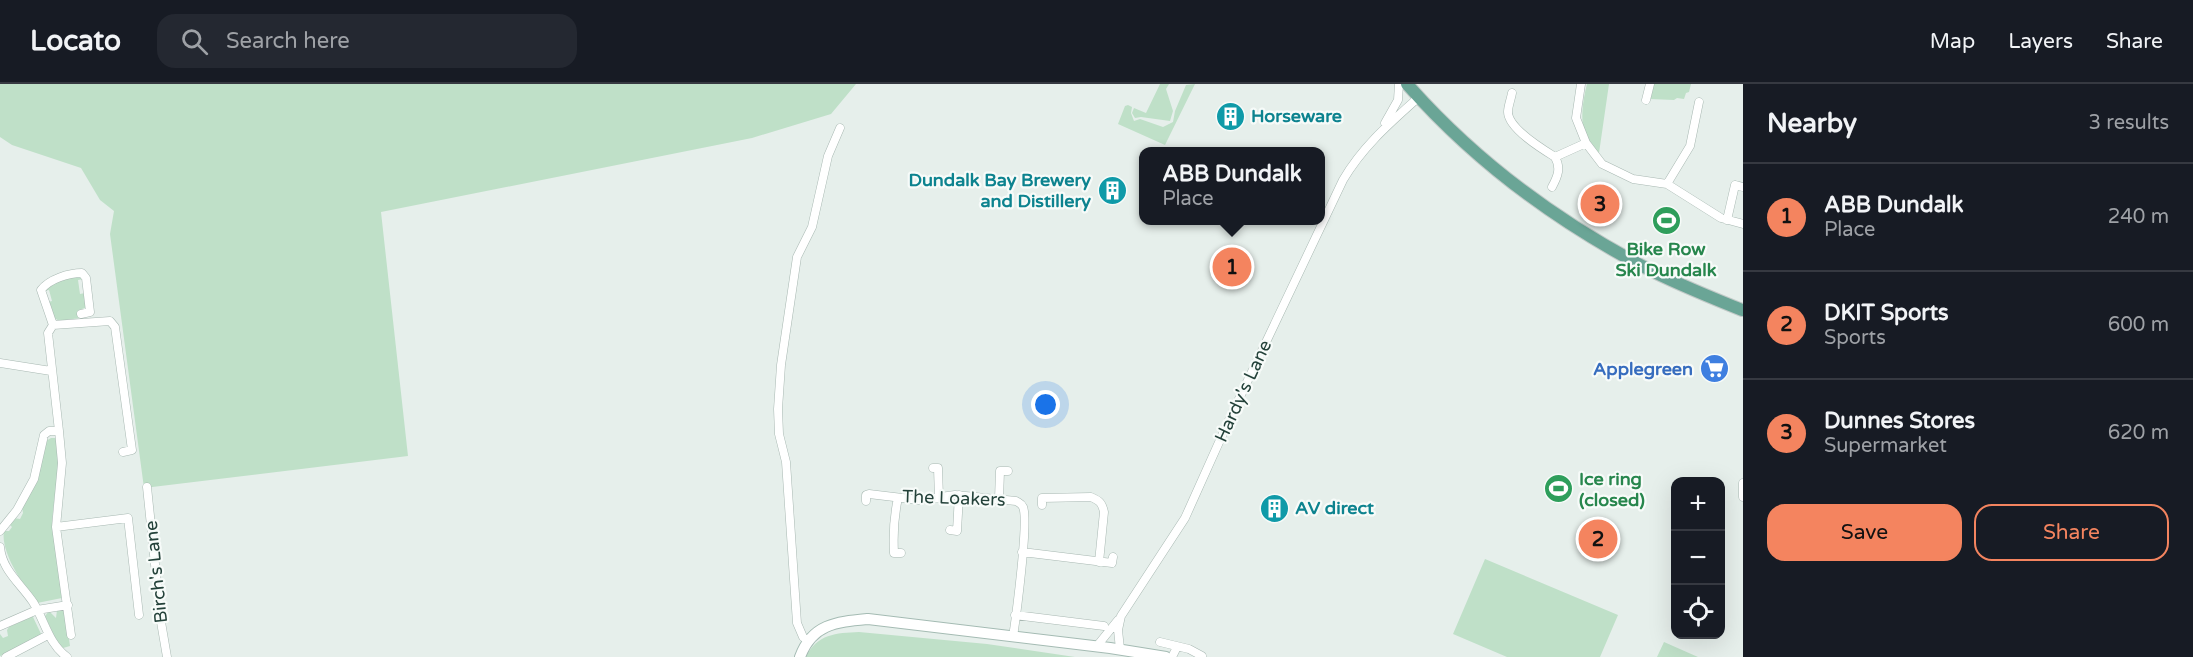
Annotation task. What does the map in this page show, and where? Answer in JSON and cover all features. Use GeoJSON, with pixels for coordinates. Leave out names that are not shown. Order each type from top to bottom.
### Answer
{"type":"FeatureCollection","features":[{"type":"Feature","properties":{"kind":"main road"},"geometry":{"type":"LineString","coordinates":[[1407,84],[1461,140],[1563,220],[1646,268],[1743,310],[1743,323]]}},
{"type":"Feature","properties":{"kind":"main road"},"geometry":{"type":"LineString","coordinates":[[800,657],[807,640],[824,627],[852,620],[868,619],[1097,646],[1166,657]]}},
{"type":"Feature","properties":{"kind":"street","name":"Hardy's Lane"},"geometry":{"type":"LineString","coordinates":[[1325,216],[1353,163],[1377,134],[1398,100],[1399,84]]}},
{"type":"Feature","properties":{"kind":"street"},"geometry":{"type":"LineString","coordinates":[[1581,84],[1576,118],[1584,140],[1602,164],[1633,178],[1667,184],[1727,220],[1743,224]]}},
{"type":"Feature","properties":{"kind":"street"},"geometry":{"type":"LineString","coordinates":[[1646,100],[1650,84]]}},
{"type":"Feature","properties":{"kind":"street"},"geometry":{"type":"LineString","coordinates":[[1512,93],[1508,113],[1511,122],[1519,131],[1555,157],[1559,164],[1558,176],[1552,187]]}},
{"type":"Feature","properties":{"kind":"street","name":"Hardy's Lane"},"geometry":{"type":"LineString","coordinates":[[1377,134],[1419,97]]}},
{"type":"Feature","properties":{"kind":"street"},"geometry":{"type":"LineString","coordinates":[[1667,184],[1690,146],[1699,102]]}},
{"type":"Feature","properties":{"kind":"street"},"geometry":{"type":"LineString","coordinates":[[807,640],[803,637],[797,623],[786,462],[779,434],[778,409],[797,257],[812,227],[828,156],[840,128]]}},
{"type":"Feature","properties":{"kind":"street"},"geometry":{"type":"LineString","coordinates":[[1555,157],[1584,140]]}},
{"type":"Feature","properties":{"kind":"street"},"geometry":{"type":"LineString","coordinates":[[1727,220],[1735,185],[1743,187]]}},
{"type":"Feature","properties":{"kind":"street","name":"Hardy's Lane"},"geometry":{"type":"LineString","coordinates":[[1097,646],[1121,616],[1185,518],[1321,225]]}},
{"type":"Feature","properties":{"kind":"street"},"geometry":{"type":"LineString","coordinates":[[53,325],[41,290],[45,285],[73,273],[81,273],[86,278],[90,312],[81,314]]}},
{"type":"Feature","properties":{"kind":"street"},"geometry":{"type":"LineString","coordinates":[[53,325],[110,321],[115,327],[132,450],[123,452]]}},
{"type":"Feature","properties":{"kind":"street"},"geometry":{"type":"LineString","coordinates":[[53,325],[48,333],[62,463],[56,527],[71,635]]}},
{"type":"Feature","properties":{"kind":"street"},"geometry":{"type":"LineString","coordinates":[[0,363],[51,371]]}},
{"type":"Feature","properties":{"kind":"street"},"geometry":{"type":"LineString","coordinates":[[0,531],[17,510],[34,479],[44,435],[49,431],[59,430]]}},
{"type":"Feature","properties":{"kind":"street"},"geometry":{"type":"LineString","coordinates":[[933,468],[938,468],[939,498]]}},
{"type":"Feature","properties":{"kind":"street"},"geometry":{"type":"LineString","coordinates":[[999,499],[1000,471],[1008,471]]}},
{"type":"Feature","properties":{"kind":"street"},"geometry":{"type":"LineString","coordinates":[[1743,483],[1743,496]]}},
{"type":"Feature","properties":{"kind":"street","name":"Birch's Lane"},"geometry":{"type":"LineString","coordinates":[[147,487],[161,622],[167,657]]}},
{"type":"Feature","properties":{"kind":"street","name":"The Loakers"},"geometry":{"type":"LineString","coordinates":[[866,501],[866,495],[919,500],[959,495],[1016,501],[1024,508],[1013,637]]}},
{"type":"Feature","properties":{"kind":"street"},"geometry":{"type":"LineString","coordinates":[[950,530],[957,531],[959,495]]}},
{"type":"Feature","properties":{"kind":"street"},"geometry":{"type":"LineString","coordinates":[[1042,505],[1042,498],[1091,497],[1103,504],[1099,562]]}},
{"type":"Feature","properties":{"kind":"street"},"geometry":{"type":"LineString","coordinates":[[898,498],[894,514],[893,540],[894,553],[901,553]]}},
{"type":"Feature","properties":{"kind":"street"},"geometry":{"type":"LineString","coordinates":[[56,527],[128,518],[139,615]]}},
{"type":"Feature","properties":{"kind":"street"},"geometry":{"type":"LineString","coordinates":[[0,547],[0,558],[37,610],[56,647],[67,657]]}},
{"type":"Feature","properties":{"kind":"street"},"geometry":{"type":"LineString","coordinates":[[1022,552],[1112,563],[1113,557]]}},
{"type":"Feature","properties":{"kind":"street"},"geometry":{"type":"LineString","coordinates":[[0,626],[37,610],[68,605]]}},
{"type":"Feature","properties":{"kind":"street"},"geometry":{"type":"LineString","coordinates":[[1016,615],[1104,626]]}},
{"type":"Feature","properties":{"kind":"street"},"geometry":{"type":"LineString","coordinates":[[1120,650],[1118,630],[1121,616]]}},
{"type":"Feature","properties":{"kind":"street"},"geometry":{"type":"LineString","coordinates":[[6,657],[48,635]]}},
{"type":"Feature","properties":{"kind":"street"},"geometry":{"type":"LineString","coordinates":[[1160,642],[1202,656]]}},
{"type":"Feature","properties":{"kind":"street"},"geometry":{"type":"LineString","coordinates":[[1172,657],[1177,646]]}},
{"type":"Feature","properties":{"kind":"green space"},"geometry":{"type":"Polygon","coordinates":[[[0,84],[856,84],[831,114],[752,138],[381,212],[408,456],[144,488],[110,234],[114,211],[100,200],[81,168],[12,145],[0,137],[0,84]]]}},
{"type":"Feature","properties":{"kind":"green space"},"geometry":{"type":"Polygon","coordinates":[[[1160,84],[1169,84],[1166,89],[1173,111],[1170,121],[1135,118],[1132,113],[1134,108],[1146,113],[1160,84]]]}},
{"type":"Feature","properties":{"kind":"green space"},"geometry":{"type":"Polygon","coordinates":[[[1195,84],[1165,145],[1118,124],[1125,106],[1128,105],[1132,107],[1131,113],[1134,121],[1140,119],[1163,127],[1173,122],[1186,85],[1195,84]]]}},
{"type":"Feature","properties":{"kind":"green space"},"geometry":{"type":"Polygon","coordinates":[[[1587,84],[1609,84],[1599,153],[1587,139],[1582,122],[1587,84]]]}},
{"type":"Feature","properties":{"kind":"green space"},"geometry":{"type":"Polygon","coordinates":[[[1654,84],[1691,84],[1684,99],[1674,100],[1650,99],[1654,84]]]}},
{"type":"Feature","properties":{"kind":"green space"},"geometry":{"type":"Polygon","coordinates":[[[80,275],[83,279],[78,280],[80,294],[85,293],[85,308],[79,310],[80,318],[59,321],[53,317],[48,302],[52,301],[49,290],[44,291],[46,286],[80,275]]]}},
{"type":"Feature","properties":{"kind":"green space"},"geometry":{"type":"Polygon","coordinates":[[[56,438],[59,458],[52,520],[62,598],[37,603],[20,579],[10,559],[4,540],[4,531],[9,531],[12,527],[9,524],[14,518],[20,519],[23,513],[22,507],[46,441],[56,438]]]}},
{"type":"Feature","properties":{"kind":"green space"},"geometry":{"type":"Polygon","coordinates":[[[1485,559],[1618,615],[1600,657],[1507,657],[1453,634],[1485,559]]]}},
{"type":"Feature","properties":{"kind":"green space"},"geometry":{"type":"Polygon","coordinates":[[[63,609],[70,646],[63,648],[59,646],[45,616],[49,611],[56,618],[57,610],[63,609]]]}},
{"type":"Feature","properties":{"kind":"green space"},"geometry":{"type":"Polygon","coordinates":[[[31,617],[42,636],[0,656],[0,634],[3,638],[8,636],[9,627],[31,617]]]}},
{"type":"Feature","properties":{"kind":"green space"},"geometry":{"type":"Polygon","coordinates":[[[859,632],[987,644],[1075,657],[806,657],[810,649],[828,636],[859,632]]]}},
{"type":"Feature","properties":{"kind":"green space"},"geometry":{"type":"Polygon","coordinates":[[[1664,642],[1698,657],[1657,657],[1664,642]]]}},
{"type":"Feature","properties":{"kind":"place","name":"Horseware"},"geometry":{"type":"Point","coordinates":[1230,116]}},
{"type":"Feature","properties":{"kind":"place","name":"Dundalk Bay Brewery and Distillery"},"geometry":{"type":"Point","coordinates":[1112,190]}},
{"type":"Feature","properties":{"kind":"place","name":"Dunnes Stores"},"geometry":{"type":"Point","coordinates":[1600,204]}},
{"type":"Feature","properties":{"kind":"place","name":"Bike Row Ski Dundalk"},"geometry":{"type":"Point","coordinates":[1666,220]}},
{"type":"Feature","properties":{"kind":"place","name":"ABB Dundalk"},"geometry":{"type":"Point","coordinates":[1232,267]}},
{"type":"Feature","properties":{"kind":"place","name":"Applegreen"},"geometry":{"type":"Point","coordinates":[1714,369]}},
{"type":"Feature","properties":{"kind":"place","name":"Ice ring (closed)"},"geometry":{"type":"Point","coordinates":[1558,489]}},
{"type":"Feature","properties":{"kind":"place","name":"AV direct"},"geometry":{"type":"Point","coordinates":[1274,508]}},
{"type":"Feature","properties":{"kind":"place","name":"DKIT Sports"},"geometry":{"type":"Point","coordinates":[1598,539]}}]}
